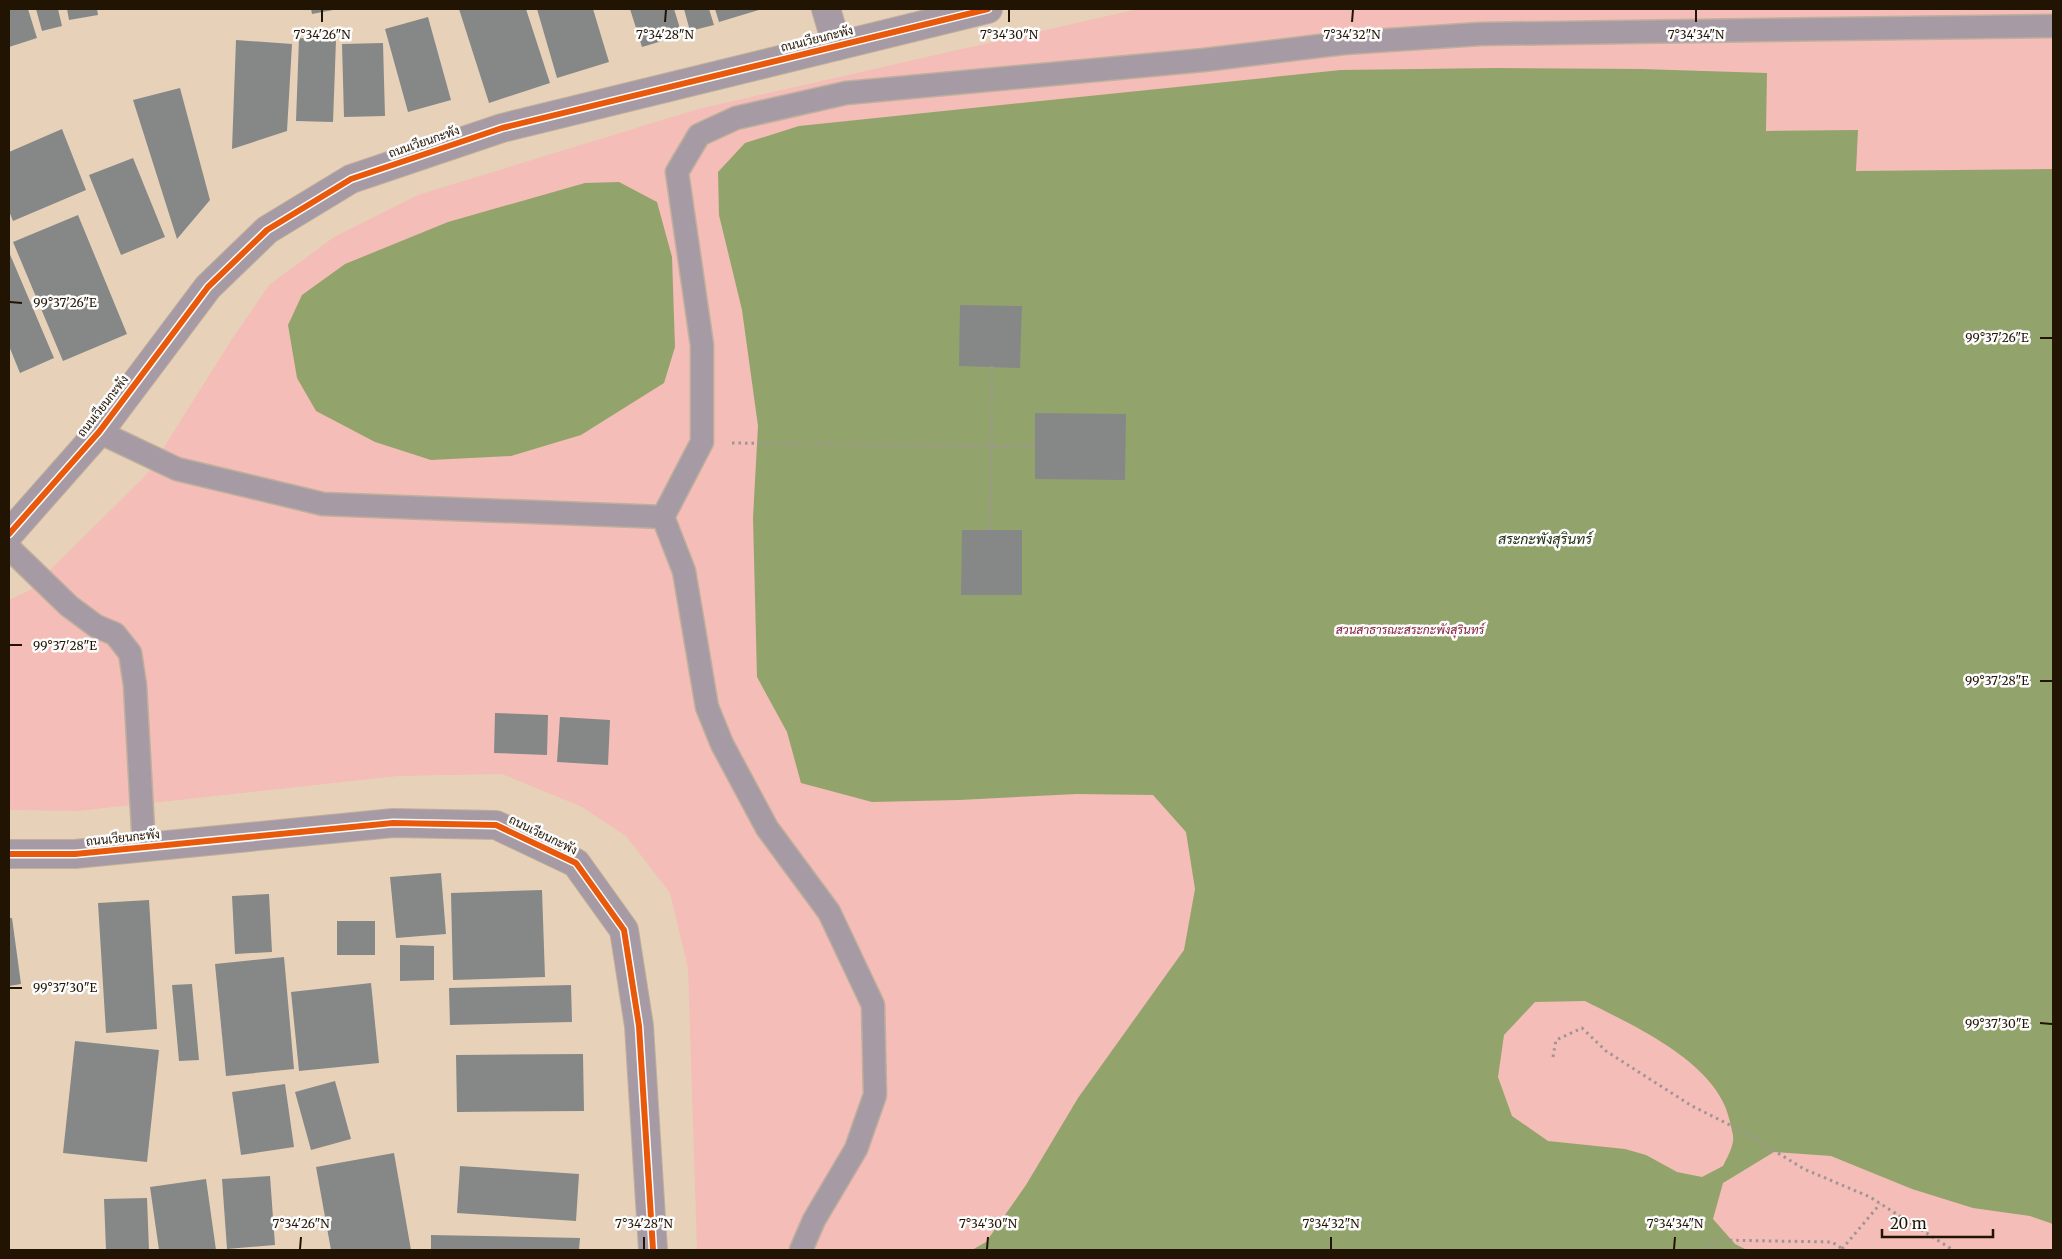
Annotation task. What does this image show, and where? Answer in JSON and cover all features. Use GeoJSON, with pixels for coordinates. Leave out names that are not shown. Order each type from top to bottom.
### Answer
{"type":"FeatureCollection","features":[{"type":"Feature","properties":{"kind":"street"},"geometry":{"type":"LineString","coordinates":[[826,9],[837,46]]}},
{"type":"Feature","properties":{"kind":"street","name":"ถนนเวียนกะพัง"},"geometry":{"type":"LineString","coordinates":[[9,534],[99,432],[208,287],[267,230],[351,179],[502,128],[988,9]]}},
{"type":"Feature","properties":{"kind":"street","name":"ถนนเวียนกะพัง"},"geometry":{"type":"LineString","coordinates":[[9,854],[75,854],[393,823],[496,825],[576,863],[624,930],[639,1026],[652,1250]]}},
{"type":"Feature","properties":{"kind":"lane"},"geometry":{"type":"LineString","coordinates":[[801,1250],[814,1220],[856,1149],[874,1095],[873,1005],[829,912],[767,828],[722,744],[707,707],[684,571],[663,517],[702,442],[702,345],[677,172],[699,135],[736,118],[846,93],[1204,60],[1344,42],[1480,34],[2053,26]]}},
{"type":"Feature","properties":{"kind":"lane"},"geometry":{"type":"LineString","coordinates":[[99,432],[177,469],[323,504],[663,517]]}},
{"type":"Feature","properties":{"kind":"lane"},"geometry":{"type":"LineString","coordinates":[[9,548],[69,606],[96,626],[115,634],[130,652],[135,685],[144,847]]}},
{"type":"Feature","properties":{"kind":"path"},"geometry":{"type":"LineString","coordinates":[[990,530],[992,366]]}},
{"type":"Feature","properties":{"kind":"path"},"geometry":{"type":"LineString","coordinates":[[702,442],[1036,447]]}},
{"type":"Feature","properties":{"kind":"path"},"geometry":{"type":"LineString","coordinates":[[1553,1057],[1556,1040],[1582,1028],[1606,1051],[1692,1106],[1742,1131],[1804,1168],[1870,1198],[1953,1250]]}},
{"type":"Feature","properties":{"kind":"path"},"geometry":{"type":"LineString","coordinates":[[1700,1250],[1717,1240],[1832,1242],[1843,1250],[1880,1204]]}},
{"type":"Feature","properties":{"kind":"green space","name":"สระกะพังสุรินทร์"},"geometry":{"type":"Polygon","coordinates":[[[1138,9],[2053,9],[2053,1250],[697,1250],[688,968],[670,893],[626,836],[582,807],[502,774],[398,776],[78,811],[9,810],[9,600],[30,590],[147,474],[232,339],[269,285],[334,237],[418,195],[698,109],[1138,9]]]}},
{"type":"Feature","properties":{"kind":"water","name":"สระกะพังสุรินทร์"},"geometry":{"type":"Polygon","coordinates":[[[1641,69],[1767,73],[1766,131],[1858,130],[1856,171],[2053,169],[2053,1224],[2030,1216],[1973,1208],[1912,1189],[1831,1156],[1774,1152],[1723,1183],[1713,1219],[1735,1244],[1747,1250],[972,1250],[986,1242],[1026,1185],[1078,1098],[1184,950],[1195,889],[1186,832],[1153,795],[1077,794],[872,802],[801,783],[787,732],[757,677],[753,518],[758,426],[742,310],[719,215],[718,172],[745,143],[799,126],[1341,70],[1641,69]],[[1585,1001],[1535,1002],[1504,1035],[1498,1077],[1512,1116],[1548,1141],[1625,1149],[1646,1155],[1677,1172],[1702,1177],[1723,1166],[1732,1147],[1733,1134],[1723,1101],[1710,1082],[1692,1064],[1672,1049],[1627,1022],[1585,1001]]]}},
{"type":"Feature","properties":{"kind":"water"},"geometry":{"type":"Polygon","coordinates":[[[619,182],[657,202],[672,257],[675,347],[664,383],[581,435],[511,456],[431,460],[375,442],[316,411],[297,378],[288,325],[302,295],[345,264],[448,222],[585,183],[619,182]]]}},
{"type":"Feature","properties":{"kind":"building"},"geometry":{"type":"Polygon","coordinates":[[[9,9],[28,9],[37,38],[9,47],[9,9]]]}},
{"type":"Feature","properties":{"kind":"building"},"geometry":{"type":"Polygon","coordinates":[[[36,9],[58,9],[62,26],[42,31],[36,9]]]}},
{"type":"Feature","properties":{"kind":"building"},"geometry":{"type":"Polygon","coordinates":[[[67,9],[97,9],[98,15],[69,20],[67,9]]]}},
{"type":"Feature","properties":{"kind":"building"},"geometry":{"type":"Polygon","coordinates":[[[311,9],[333,9],[333,10],[312,14],[311,9]]]}},
{"type":"Feature","properties":{"kind":"building"},"geometry":{"type":"Polygon","coordinates":[[[459,9],[526,9],[550,83],[489,103],[459,9]]]}},
{"type":"Feature","properties":{"kind":"building"},"geometry":{"type":"Polygon","coordinates":[[[537,9],[593,9],[609,62],[557,78],[537,9]]]}},
{"type":"Feature","properties":{"kind":"building"},"geometry":{"type":"Polygon","coordinates":[[[630,9],[674,9],[682,35],[642,47],[630,9]]]}},
{"type":"Feature","properties":{"kind":"building"},"geometry":{"type":"Polygon","coordinates":[[[684,9],[709,9],[714,25],[690,31],[684,9]]]}},
{"type":"Feature","properties":{"kind":"building"},"geometry":{"type":"Polygon","coordinates":[[[715,9],[762,9],[719,22],[715,9]]]}},
{"type":"Feature","properties":{"kind":"building"},"geometry":{"type":"Polygon","coordinates":[[[428,17],[451,100],[408,112],[385,29],[428,17]]]}},
{"type":"Feature","properties":{"kind":"building"},"geometry":{"type":"Polygon","coordinates":[[[299,38],[336,40],[333,122],[296,121],[299,38]]]}},
{"type":"Feature","properties":{"kind":"building"},"geometry":{"type":"Polygon","coordinates":[[[236,40],[292,44],[287,131],[232,149],[236,40]]]}},
{"type":"Feature","properties":{"kind":"building"},"geometry":{"type":"Polygon","coordinates":[[[383,43],[385,116],[344,117],[342,44],[383,43]]]}},
{"type":"Feature","properties":{"kind":"building"},"geometry":{"type":"Polygon","coordinates":[[[180,88],[210,200],[177,239],[133,100],[180,88]]]}},
{"type":"Feature","properties":{"kind":"building"},"geometry":{"type":"Polygon","coordinates":[[[62,129],[86,190],[13,221],[9,211],[9,152],[62,129]]]}},
{"type":"Feature","properties":{"kind":"building"},"geometry":{"type":"Polygon","coordinates":[[[133,158],[165,237],[121,255],[89,175],[133,158]]]}},
{"type":"Feature","properties":{"kind":"building"},"geometry":{"type":"Polygon","coordinates":[[[78,215],[127,334],[63,361],[13,242],[78,215]]]}},
{"type":"Feature","properties":{"kind":"building"},"geometry":{"type":"Polygon","coordinates":[[[9,252],[54,358],[20,373],[9,346],[9,252]]]}},
{"type":"Feature","properties":{"kind":"building"},"geometry":{"type":"Polygon","coordinates":[[[960,305],[1022,306],[1020,368],[959,366],[960,305]]]}},
{"type":"Feature","properties":{"kind":"building"},"geometry":{"type":"Polygon","coordinates":[[[1035,413],[1126,414],[1125,480],[1035,479],[1035,413]]]}},
{"type":"Feature","properties":{"kind":"building"},"geometry":{"type":"Polygon","coordinates":[[[962,530],[1022,530],[1022,595],[961,595],[962,530]]]}},
{"type":"Feature","properties":{"kind":"building"},"geometry":{"type":"Polygon","coordinates":[[[495,713],[548,715],[547,755],[494,753],[495,713]]]}},
{"type":"Feature","properties":{"kind":"building"},"geometry":{"type":"Polygon","coordinates":[[[560,717],[610,720],[608,765],[557,762],[560,717]]]}},
{"type":"Feature","properties":{"kind":"building"},"geometry":{"type":"Polygon","coordinates":[[[441,873],[446,934],[396,938],[390,877],[441,873]]]}},
{"type":"Feature","properties":{"kind":"building"},"geometry":{"type":"Polygon","coordinates":[[[542,890],[545,977],[453,980],[451,893],[542,890]]]}},
{"type":"Feature","properties":{"kind":"building"},"geometry":{"type":"Polygon","coordinates":[[[269,894],[272,952],[235,954],[232,896],[269,894]]]}},
{"type":"Feature","properties":{"kind":"building"},"geometry":{"type":"Polygon","coordinates":[[[149,900],[157,1029],[106,1033],[98,903],[149,900]]]}},
{"type":"Feature","properties":{"kind":"building"},"geometry":{"type":"Polygon","coordinates":[[[9,918],[12,918],[21,984],[9,986],[9,918]]]}},
{"type":"Feature","properties":{"kind":"building"},"geometry":{"type":"Polygon","coordinates":[[[337,921],[375,921],[375,955],[337,955],[337,921]]]}},
{"type":"Feature","properties":{"kind":"building"},"geometry":{"type":"Polygon","coordinates":[[[400,945],[434,946],[434,980],[400,981],[400,945]]]}},
{"type":"Feature","properties":{"kind":"building"},"geometry":{"type":"Polygon","coordinates":[[[284,957],[294,1069],[226,1076],[215,964],[284,957]]]}},
{"type":"Feature","properties":{"kind":"building"},"geometry":{"type":"Polygon","coordinates":[[[371,983],[379,1063],[299,1071],[291,992],[371,983]]]}},
{"type":"Feature","properties":{"kind":"building"},"geometry":{"type":"Polygon","coordinates":[[[192,984],[199,1060],[179,1061],[172,985],[192,984]]]}},
{"type":"Feature","properties":{"kind":"building"},"geometry":{"type":"Polygon","coordinates":[[[571,985],[572,1022],[450,1025],[449,988],[571,985]]]}},
{"type":"Feature","properties":{"kind":"building"},"geometry":{"type":"Polygon","coordinates":[[[75,1041],[159,1050],[147,1162],[63,1153],[75,1041]]]}},
{"type":"Feature","properties":{"kind":"building"},"geometry":{"type":"Polygon","coordinates":[[[583,1054],[584,1111],[457,1112],[456,1055],[583,1054]]]}},
{"type":"Feature","properties":{"kind":"building"},"geometry":{"type":"Polygon","coordinates":[[[335,1081],[351,1139],[311,1150],[295,1092],[335,1081]]]}},
{"type":"Feature","properties":{"kind":"building"},"geometry":{"type":"Polygon","coordinates":[[[285,1084],[294,1147],[241,1155],[232,1092],[285,1084]]]}},
{"type":"Feature","properties":{"kind":"building"},"geometry":{"type":"Polygon","coordinates":[[[394,1153],[411,1250],[331,1250],[316,1167],[394,1153]]]}},
{"type":"Feature","properties":{"kind":"building"},"geometry":{"type":"Polygon","coordinates":[[[460,1166],[579,1174],[576,1221],[457,1213],[460,1166]]]}},
{"type":"Feature","properties":{"kind":"building"},"geometry":{"type":"Polygon","coordinates":[[[270,1176],[275,1245],[227,1249],[222,1179],[270,1176]]]}},
{"type":"Feature","properties":{"kind":"building"},"geometry":{"type":"Polygon","coordinates":[[[206,1179],[216,1250],[159,1250],[150,1187],[206,1179]]]}},
{"type":"Feature","properties":{"kind":"building"},"geometry":{"type":"Polygon","coordinates":[[[147,1198],[149,1250],[106,1250],[104,1199],[147,1198]]]}},
{"type":"Feature","properties":{"kind":"building"},"geometry":{"type":"Polygon","coordinates":[[[431,1235],[580,1238],[579,1250],[431,1250],[431,1235]]]}},
{"type":"Feature","properties":{"kind":"cycle path"},"geometry":{"type":"LineString","coordinates":[[9,534],[99,432],[208,287],[267,230],[351,179],[502,128],[988,9]]}},
{"type":"Feature","properties":{"kind":"cycle path"},"geometry":{"type":"LineString","coordinates":[[9,854],[75,854],[393,823],[496,825],[576,863],[624,930],[639,1026],[653,1250]]}},
{"type":"Feature","properties":{"kind":"park label","name":"สวนสาธารณะสระกะพังสุรินทร์"},"geometry":{"type":"Point","coordinates":[1410,630]}}]}
